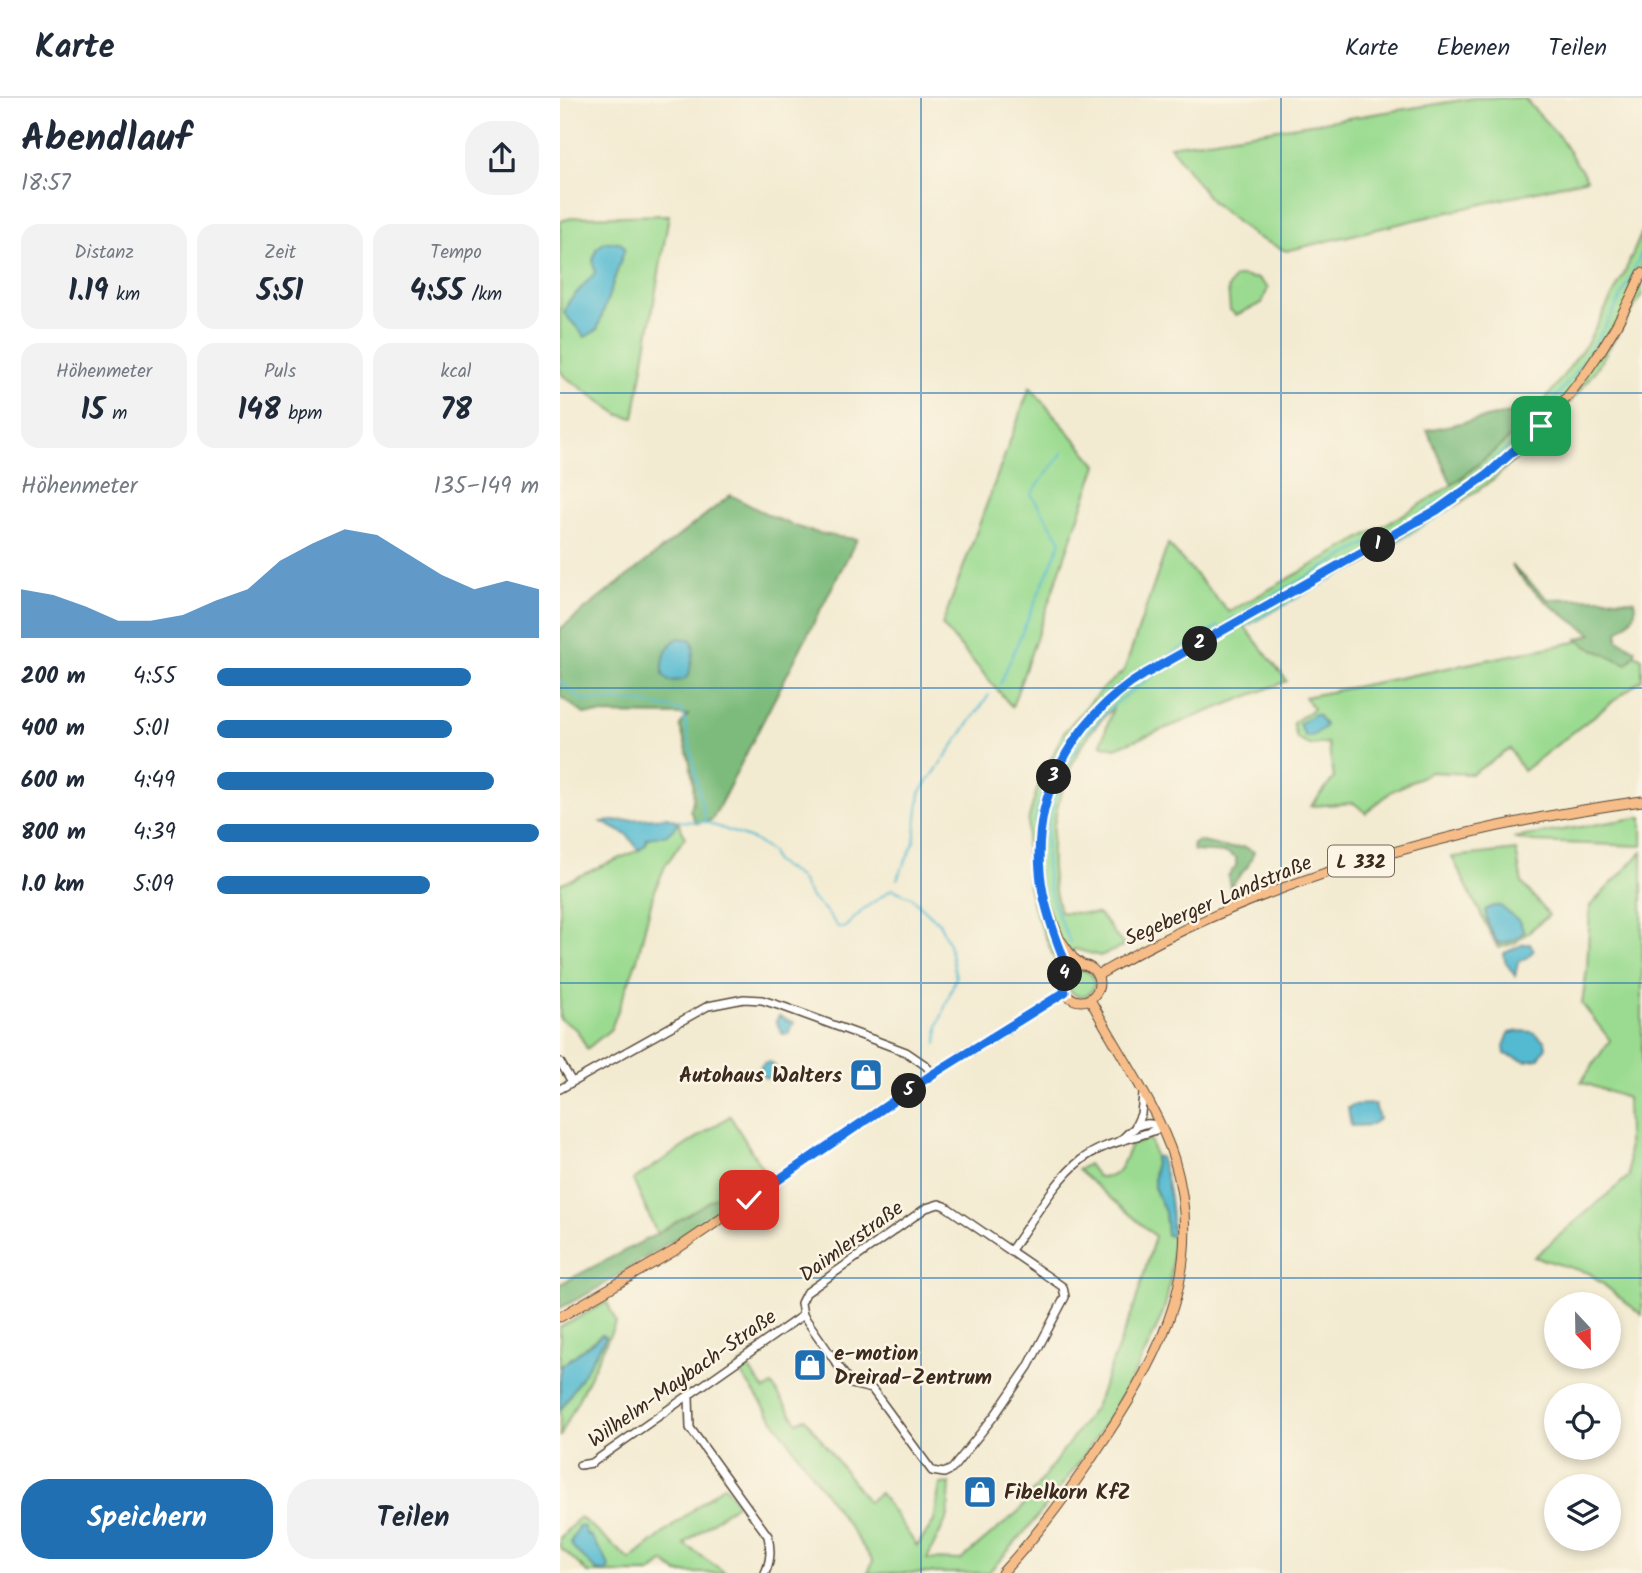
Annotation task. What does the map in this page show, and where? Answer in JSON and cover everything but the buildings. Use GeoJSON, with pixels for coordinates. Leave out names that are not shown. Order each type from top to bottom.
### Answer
{"type":"FeatureCollection","features":[{"type":"Feature","properties":{"kind":"main road"},"geometry":{"type":"LineString","coordinates":[[1067,971],[1047,908],[1041,876],[1041,825],[1054,777],[1070,744],[1090,719],[1133,681],[1406,529],[1488,474],[1541,426],[1573,389],[1603,348],[1642,273]]}},
{"type":"Feature","properties":{"kind":"main road","name":"Segeberger Landstraße"},"geometry":{"type":"LineString","coordinates":[[1098,975],[1198,924],[1323,873],[1466,834],[1642,801]]}},
{"type":"Feature","properties":{"kind":"main road"},"geometry":{"type":"LineString","coordinates":[[1057,935],[1073,958],[1091,967],[1098,975],[1098,989],[1090,999],[1077,1000],[1065,992],[1063,981],[1067,971],[1081,964]]}},
{"type":"Feature","properties":{"kind":"main road"},"geometry":{"type":"LineString","coordinates":[[560,1317],[674,1251],[933,1074],[1065,992]]}},
{"type":"Feature","properties":{"kind":"main road"},"geometry":{"type":"LineString","coordinates":[[1002,1573],[1055,1511],[1119,1417],[1153,1358],[1174,1310],[1184,1263],[1184,1209],[1176,1166],[1161,1128],[1090,999]]}},
{"type":"Feature","properties":{"kind":"street"},"geometry":{"type":"LineString","coordinates":[[560,1089],[708,1006],[744,999],[762,1000],[784,1007],[905,1052],[925,1065],[933,1074]]}},
{"type":"Feature","properties":{"kind":"street"},"geometry":{"type":"LineString","coordinates":[[560,1062],[572,1082]]}},
{"type":"Feature","properties":{"kind":"street"},"geometry":{"type":"LineString","coordinates":[[1135,1128],[1141,1114],[1143,1094]]}},
{"type":"Feature","properties":{"kind":"street"},"geometry":{"type":"LineString","coordinates":[[1011,1250],[1071,1169],[1081,1160],[1147,1122],[1161,1128]]}},
{"type":"Feature","properties":{"kind":"street"},"geometry":{"type":"LineString","coordinates":[[1121,1139],[1161,1128]]}},
{"type":"Feature","properties":{"kind":"street","name":"Daimlerstraße"},"geometry":{"type":"LineString","coordinates":[[933,1205],[945,1206],[1011,1250],[1063,1287],[1065,1297],[1045,1337],[1001,1405],[952,1469],[944,1473],[932,1471],[872,1389],[851,1384],[803,1315],[801,1303],[806,1293],[933,1205]]}},
{"type":"Feature","properties":{"kind":"street","name":"Wilhelm-Maybach-Straße"},"geometry":{"type":"LineString","coordinates":[[580,1465],[592,1462],[803,1315]]}},
{"type":"Feature","properties":{"kind":"street"},"geometry":{"type":"LineString","coordinates":[[689,1396],[690,1428],[768,1536],[770,1562],[765,1573]]}},
{"type":"Feature","properties":{"kind":"green space"},"geometry":{"type":"Polygon","coordinates":[[[1475,98],[1524,98],[1558,135],[1587,179],[1286,251],[1254,236],[1212,202],[1170,146],[1475,98]]]}},
{"type":"Feature","properties":{"kind":"green space"},"geometry":{"type":"Polygon","coordinates":[[[669,215],[634,418],[620,415],[564,376],[560,370],[560,221],[576,217],[669,215]]]}},
{"type":"Feature","properties":{"kind":"green space"},"geometry":{"type":"Polygon","coordinates":[[[1642,232],[1642,295],[1595,371],[1555,422],[1495,478],[1460,503],[1245,627],[1287,681],[1115,748],[1101,744],[1113,708],[1097,725],[1083,744],[1063,787],[1053,834],[1054,884],[1060,912],[1098,914],[1125,946],[1100,956],[1075,949],[1055,960],[1034,909],[1029,889],[1026,846],[1029,817],[1038,786],[1064,732],[1102,689],[1124,671],[1168,544],[1229,612],[1461,479],[1504,443],[1540,407],[1588,342],[1624,274],[1642,232]]]}},
{"type":"Feature","properties":{"kind":"green space"},"geometry":{"type":"Polygon","coordinates":[[[1241,276],[1259,279],[1268,288],[1262,303],[1236,315],[1230,310],[1228,288],[1234,278],[1241,276]]]}},
{"type":"Feature","properties":{"kind":"green space"},"geometry":{"type":"Polygon","coordinates":[[[1030,387],[1097,465],[1012,707],[942,625],[1030,387]]]}},
{"type":"Feature","properties":{"kind":"green space"},"geometry":{"type":"Polygon","coordinates":[[[1540,407],[1504,443],[1452,485],[1427,430],[1540,407]]]}},
{"type":"Feature","properties":{"kind":"green space"},"geometry":{"type":"Polygon","coordinates":[[[731,495],[792,525],[822,534],[857,539],[712,820],[696,823],[690,810],[694,792],[691,768],[680,726],[688,715],[584,714],[560,696],[560,629],[731,495]]]}},
{"type":"Feature","properties":{"kind":"green space"},"geometry":{"type":"Polygon","coordinates":[[[1511,565],[1548,599],[1607,598],[1634,601],[1634,615],[1618,632],[1618,640],[1635,649],[1635,654],[1627,664],[1588,647],[1577,639],[1592,634],[1538,595],[1511,565]]]}},
{"type":"Feature","properties":{"kind":"green space"},"geometry":{"type":"Polygon","coordinates":[[[1580,641],[1627,663],[1635,654],[1642,658],[1642,679],[1523,771],[1510,749],[1472,774],[1430,772],[1392,791],[1366,813],[1354,803],[1311,806],[1334,778],[1328,743],[1310,745],[1297,739],[1293,723],[1313,709],[1305,697],[1580,641]]]}},
{"type":"Feature","properties":{"kind":"green space"},"geometry":{"type":"Polygon","coordinates":[[[1642,817],[1642,846],[1533,842],[1513,838],[1642,817]]]}},
{"type":"Feature","properties":{"kind":"green space"},"geometry":{"type":"Polygon","coordinates":[[[678,821],[685,837],[665,866],[653,895],[637,960],[611,1029],[587,1049],[577,1030],[560,1019],[560,884],[639,850],[646,844],[647,838],[669,832],[678,821]]]}},
{"type":"Feature","properties":{"kind":"green space"},"geometry":{"type":"Polygon","coordinates":[[[1198,841],[1228,848],[1245,847],[1254,852],[1248,866],[1230,887],[1228,876],[1236,866],[1236,858],[1227,853],[1194,851],[1192,845],[1198,841]]]}},
{"type":"Feature","properties":{"kind":"green space"},"geometry":{"type":"Polygon","coordinates":[[[1516,850],[1522,883],[1549,915],[1515,943],[1498,948],[1452,857],[1516,850]]]}},
{"type":"Feature","properties":{"kind":"green space"},"geometry":{"type":"Polygon","coordinates":[[[1642,852],[1642,1315],[1621,1298],[1621,1292],[1613,1292],[1589,1273],[1534,1257],[1629,1176],[1627,1098],[1581,1082],[1610,1040],[1582,1004],[1587,969],[1590,906],[1642,852]]]}},
{"type":"Feature","properties":{"kind":"green space"},"geometry":{"type":"Polygon","coordinates":[[[1081,970],[1091,973],[1094,983],[1091,993],[1081,996],[1071,993],[1068,983],[1071,973],[1081,970]]]}},
{"type":"Feature","properties":{"kind":"green space"},"geometry":{"type":"Polygon","coordinates":[[[730,1116],[762,1168],[657,1234],[633,1180],[730,1116]]]}},
{"type":"Feature","properties":{"kind":"green space"},"geometry":{"type":"Polygon","coordinates":[[[1150,1139],[1155,1156],[1154,1187],[1165,1212],[1167,1235],[1173,1236],[1169,1289],[1151,1341],[1103,1427],[1049,1503],[988,1573],[868,1573],[873,1561],[737,1368],[744,1362],[765,1390],[772,1385],[797,1422],[805,1418],[868,1502],[880,1493],[917,1546],[934,1521],[940,1484],[950,1483],[948,1516],[927,1559],[961,1560],[1019,1511],[1095,1407],[1135,1304],[1155,1236],[1078,1170],[1088,1164],[1097,1176],[1111,1176],[1120,1169],[1131,1145],[1150,1139]]]}},
{"type":"Feature","properties":{"kind":"green space"},"geometry":{"type":"Polygon","coordinates":[[[762,1168],[769,1178],[597,1289],[560,1308],[560,1284],[657,1234],[762,1168]]]}},
{"type":"Feature","properties":{"kind":"green space"},"geometry":{"type":"Polygon","coordinates":[[[607,1302],[616,1322],[560,1437],[560,1411],[606,1337],[601,1335],[560,1367],[560,1327],[607,1302]]]}},
{"type":"Feature","properties":{"kind":"green space"},"geometry":{"type":"Polygon","coordinates":[[[724,1485],[737,1503],[684,1544],[726,1573],[678,1573],[664,1562],[650,1573],[588,1573],[560,1547],[560,1538],[580,1517],[630,1560],[724,1485]]]}},
{"type":"Feature","properties":{"kind":"water"},"geometry":{"type":"Polygon","coordinates":[[[605,242],[620,242],[625,248],[597,330],[585,337],[564,313],[569,301],[595,273],[593,261],[596,249],[605,242]]]}},
{"type":"Feature","properties":{"kind":"water"},"geometry":{"type":"Polygon","coordinates":[[[679,638],[691,640],[693,644],[689,675],[683,680],[669,681],[663,675],[664,659],[670,645],[679,638]]]}},
{"type":"Feature","properties":{"kind":"water"},"geometry":{"type":"Polygon","coordinates":[[[1314,714],[1318,715],[1325,725],[1324,728],[1311,737],[1305,736],[1299,724],[1314,714]]]}},
{"type":"Feature","properties":{"kind":"water"},"geometry":{"type":"Polygon","coordinates":[[[667,817],[678,821],[672,830],[665,835],[647,838],[646,844],[639,850],[627,835],[602,822],[667,817]]]}},
{"type":"Feature","properties":{"kind":"water"},"geometry":{"type":"Polygon","coordinates":[[[1500,906],[1519,921],[1524,932],[1514,940],[1499,944],[1490,928],[1485,910],[1500,906]]]}},
{"type":"Feature","properties":{"kind":"water"},"geometry":{"type":"Polygon","coordinates":[[[1530,944],[1534,950],[1527,958],[1518,962],[1515,976],[1505,961],[1504,953],[1530,944]]]}},
{"type":"Feature","properties":{"kind":"water"},"geometry":{"type":"Polygon","coordinates":[[[779,1016],[794,1023],[788,1034],[782,1034],[776,1021],[779,1016]]]}},
{"type":"Feature","properties":{"kind":"water"},"geometry":{"type":"Polygon","coordinates":[[[1533,1032],[1545,1041],[1546,1047],[1538,1059],[1526,1061],[1505,1054],[1504,1046],[1509,1033],[1533,1032]]]}},
{"type":"Feature","properties":{"kind":"water"},"geometry":{"type":"Polygon","coordinates":[[[768,1062],[776,1070],[768,1078],[760,1070],[768,1062]]]}},
{"type":"Feature","properties":{"kind":"water"},"geometry":{"type":"Polygon","coordinates":[[[1375,1104],[1379,1119],[1371,1125],[1351,1126],[1348,1108],[1353,1105],[1375,1104]]]}},
{"type":"Feature","properties":{"kind":"water"},"geometry":{"type":"Polygon","coordinates":[[[1155,1156],[1160,1157],[1168,1186],[1172,1236],[1167,1235],[1165,1212],[1154,1187],[1155,1156]]]}},
{"type":"Feature","properties":{"kind":"water"},"geometry":{"type":"Polygon","coordinates":[[[602,1335],[606,1337],[560,1411],[560,1367],[602,1335]]]}},
{"type":"Feature","properties":{"kind":"water"},"geometry":{"type":"Polygon","coordinates":[[[578,1526],[584,1527],[586,1534],[592,1537],[606,1560],[609,1568],[605,1572],[597,1571],[572,1545],[578,1526]]]}},
{"type":"Feature","properties":{"kind":"waterway"},"geometry":{"type":"LineString","coordinates":[[1461,485],[1519,437],[1568,381],[1609,319],[1642,251]]}},
{"type":"Feature","properties":{"kind":"waterway"},"geometry":{"type":"LineString","coordinates":[[1000,684],[1061,541],[1031,494],[1063,452]]}},
{"type":"Feature","properties":{"kind":"waterway"},"geometry":{"type":"LineString","coordinates":[[1245,611],[1415,517],[1456,490]]}},
{"type":"Feature","properties":{"kind":"waterway"},"geometry":{"type":"LineString","coordinates":[[1243,627],[1368,559],[1458,504]]}},
{"type":"Feature","properties":{"kind":"waterway"},"geometry":{"type":"LineString","coordinates":[[1228,621],[1236,616]]}},
{"type":"Feature","properties":{"kind":"waterway"},"geometry":{"type":"LineString","coordinates":[[1121,683],[1219,626]]}},
{"type":"Feature","properties":{"kind":"waterway"},"geometry":{"type":"LineString","coordinates":[[1087,733],[1118,701],[1136,688],[1234,632]]}},
{"type":"Feature","properties":{"kind":"waterway"},"geometry":{"type":"LineString","coordinates":[[560,681],[581,700],[637,702],[683,711],[705,821]]}},
{"type":"Feature","properties":{"kind":"waterway"},"geometry":{"type":"LineString","coordinates":[[1036,900],[1034,839],[1037,811],[1045,784],[1071,734],[1113,689]]}},
{"type":"Feature","properties":{"kind":"waterway"},"geometry":{"type":"LineString","coordinates":[[897,879],[914,843],[920,793],[989,695]]}},
{"type":"Feature","properties":{"kind":"waterway"},"geometry":{"type":"LineString","coordinates":[[1070,942],[1049,886],[1046,843],[1061,779],[1081,741]]}},
{"type":"Feature","properties":{"kind":"waterway"},"geometry":{"type":"LineString","coordinates":[[678,821],[705,822],[754,840],[771,852],[775,862],[799,877],[812,899],[838,927],[844,928],[865,908],[892,889],[911,897],[939,923],[949,944],[956,977],[938,1026],[937,1044]]}},
{"type":"Feature","properties":{"kind":"place","name":"Autohaus Walters"},"geometry":{"type":"Point","coordinates":[866,1075]}},
{"type":"Feature","properties":{"kind":"place","name":"e-motion Dreirad-Zentrum"},"geometry":{"type":"Point","coordinates":[810,1365]}},
{"type":"Feature","properties":{"kind":"place","name":"Fibelkorn KfZ"},"geometry":{"type":"Point","coordinates":[980,1492]}},
{"type":"Feature","properties":{"kind":"route"},"geometry":{"type":"LineString","coordinates":[[749,1200],[933,1074],[1065,992],[1063,981],[1067,971],[1066,964],[1043,892],[1041,825],[1049,790],[1062,759],[1078,733],[1099,709],[1123,688],[1145,674],[1376,547],[1462,494],[1507,459],[1541,426]]}}]}
